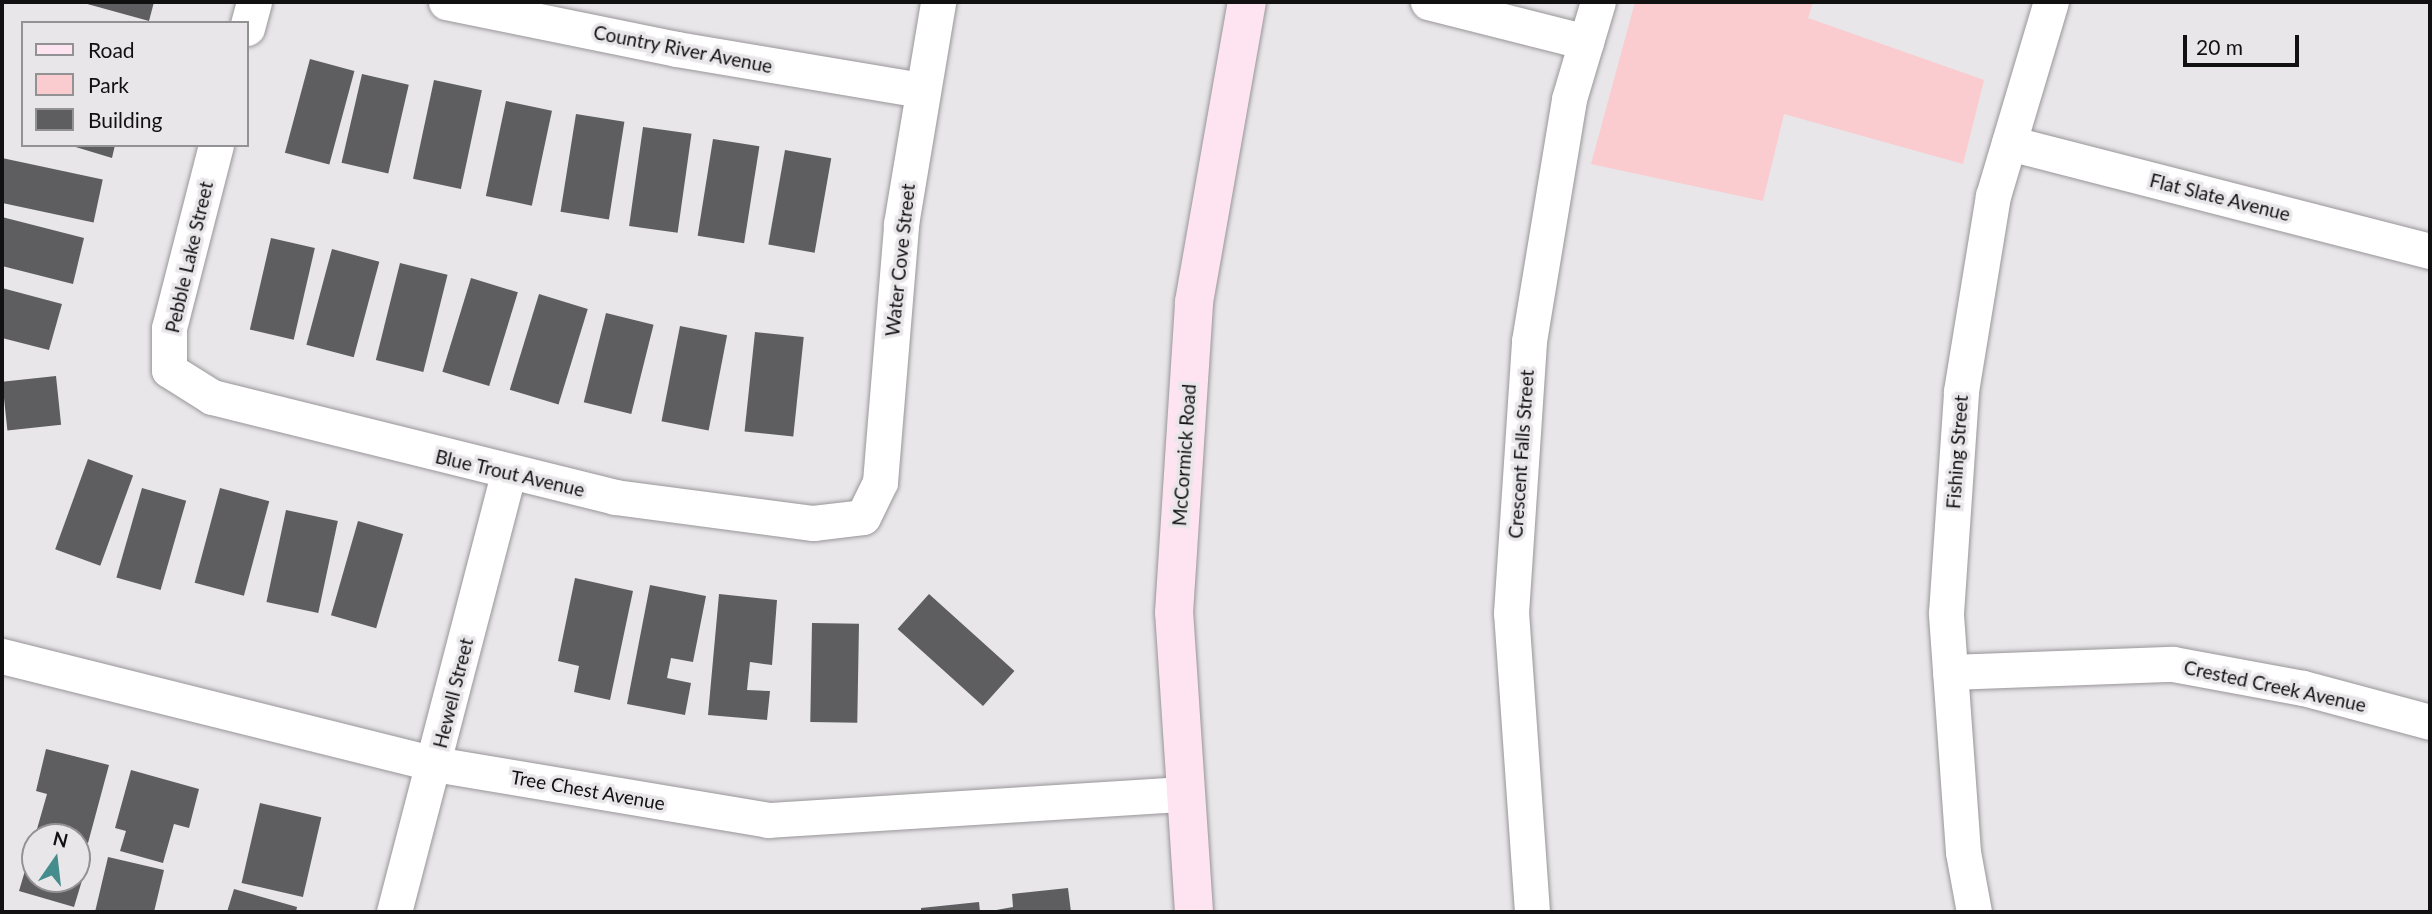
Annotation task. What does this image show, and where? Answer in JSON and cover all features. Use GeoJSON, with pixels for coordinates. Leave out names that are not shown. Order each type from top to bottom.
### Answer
{"type":"FeatureCollection","features":[{"type":"Feature","properties":{"kind":"street"},"geometry":{"type":"LineString","coordinates":[[248,24],[254,2]]}},
{"type":"Feature","properties":{"kind":"street","name":"Country River Avenue"},"geometry":{"type":"LineString","coordinates":[[446,2],[676,49],[922,90]]}},
{"type":"Feature","properties":{"kind":"street","name":"Water Cove Street"},"geometry":{"type":"LineString","coordinates":[[863,517],[880,482],[901,223],[938,2]]}},
{"type":"Feature","properties":{"kind":"street","name":"McCormick Road"},"geometry":{"type":"LineString","coordinates":[[1194,912],[1174,613],[1194,302],[1247,2]]}},
{"type":"Feature","properties":{"kind":"street"},"geometry":{"type":"LineString","coordinates":[[1428,2],[1586,42]]}},
{"type":"Feature","properties":{"kind":"street","name":"Crescent Falls Street"},"geometry":{"type":"LineString","coordinates":[[1532,912],[1513,586],[1528,341],[1569,99],[1598,2]]}},
{"type":"Feature","properties":{"kind":"street","name":"Fishing Street"},"geometry":{"type":"LineString","coordinates":[[1974,912],[1963,852],[1946,614],[1961,391],[1993,196],[2051,2]]}},
{"type":"Feature","properties":{"kind":"street","name":"Flat Slate Avenue"},"geometry":{"type":"LineString","coordinates":[[2009,143],[2430,251]]}},
{"type":"Feature","properties":{"kind":"street","name":"Pebble Lake Street"},"geometry":{"type":"LineString","coordinates":[[170,370],[169,328],[215,147]]}},
{"type":"Feature","properties":{"kind":"street","name":"Blue Trout Avenue"},"geometry":{"type":"LineString","coordinates":[[170,370],[212,397],[615,498],[800,521],[863,517]]}},
{"type":"Feature","properties":{"kind":"street","name":"Hewell Street"},"geometry":{"type":"LineString","coordinates":[[394,912],[509,472]]}},
{"type":"Feature","properties":{"kind":"street","name":"Tree Chest Avenue"},"geometry":{"type":"LineString","coordinates":[[2,656],[434,764],[768,820],[1186,794]]}},
{"type":"Feature","properties":{"kind":"street","name":"Crested Creek Avenue"},"geometry":{"type":"LineString","coordinates":[[1950,672],[2173,664],[2303,688],[2430,722]]}},
{"type":"Feature","properties":{"kind":"green space"},"geometry":{"type":"Polygon","coordinates":[[[1635,2],[1813,2],[1808,18],[1984,80],[1963,164],[1784,114],[1763,201],[1591,164],[1635,2]]]}},
{"type":"Feature","properties":{"kind":"building"},"geometry":{"type":"Polygon","coordinates":[[[80,2],[154,2],[149,21],[80,2]]]}},
{"type":"Feature","properties":{"kind":"building"},"geometry":{"type":"Polygon","coordinates":[[[310,59],[354,71],[329,165],[285,153],[310,59]]]}},
{"type":"Feature","properties":{"kind":"building"},"geometry":{"type":"Polygon","coordinates":[[[362,74],[409,85],[388,173],[342,163],[362,74]]]}},
{"type":"Feature","properties":{"kind":"building"},"geometry":{"type":"Polygon","coordinates":[[[434,80],[482,90],[461,189],[413,179],[434,80]]]}},
{"type":"Feature","properties":{"kind":"building"},"geometry":{"type":"Polygon","coordinates":[[[506,101],[552,111],[532,206],[486,196],[506,101]]]}},
{"type":"Feature","properties":{"kind":"building"},"geometry":{"type":"Polygon","coordinates":[[[576,114],[624,122],[609,219],[561,212],[576,114]]]}},
{"type":"Feature","properties":{"kind":"building"},"geometry":{"type":"Polygon","coordinates":[[[643,127],[692,134],[678,233],[629,226],[643,127]]]}},
{"type":"Feature","properties":{"kind":"building"},"geometry":{"type":"Polygon","coordinates":[[[713,139],[759,146],[744,243],[698,236],[713,139]]]}},
{"type":"Feature","properties":{"kind":"building"},"geometry":{"type":"Polygon","coordinates":[[[76,147],[115,147],[112,158],[76,147]]]}},
{"type":"Feature","properties":{"kind":"building"},"geometry":{"type":"Polygon","coordinates":[[[785,150],[831,158],[815,253],[768,245],[785,150]]]}},
{"type":"Feature","properties":{"kind":"building"},"geometry":{"type":"Polygon","coordinates":[[[2,158],[103,179],[94,222],[2,203],[2,158]]]}},
{"type":"Feature","properties":{"kind":"building"},"geometry":{"type":"Polygon","coordinates":[[[2,217],[84,238],[73,284],[2,266],[2,217]]]}},
{"type":"Feature","properties":{"kind":"building"},"geometry":{"type":"Polygon","coordinates":[[[271,238],[315,248],[294,340],[250,330],[271,238]]]}},
{"type":"Feature","properties":{"kind":"building"},"geometry":{"type":"Polygon","coordinates":[[[332,249],[379,262],[354,357],[306,345],[332,249]]]}},
{"type":"Feature","properties":{"kind":"building"},"geometry":{"type":"Polygon","coordinates":[[[400,263],[448,275],[423,372],[376,360],[400,263]]]}},
{"type":"Feature","properties":{"kind":"building"},"geometry":{"type":"Polygon","coordinates":[[[471,278],[518,292],[489,386],[442,372],[471,278]]]}},
{"type":"Feature","properties":{"kind":"building"},"geometry":{"type":"Polygon","coordinates":[[[2,288],[62,304],[49,350],[2,338],[2,288]]]}},
{"type":"Feature","properties":{"kind":"building"},"geometry":{"type":"Polygon","coordinates":[[[539,294],[588,309],[559,405],[510,390],[539,294]]]}},
{"type":"Feature","properties":{"kind":"building"},"geometry":{"type":"Polygon","coordinates":[[[606,313],[654,325],[631,414],[584,402],[606,313]]]}},
{"type":"Feature","properties":{"kind":"building"},"geometry":{"type":"Polygon","coordinates":[[[680,326],[727,335],[709,430],[661,421],[680,326]]]}},
{"type":"Feature","properties":{"kind":"building"},"geometry":{"type":"Polygon","coordinates":[[[755,332],[804,337],[793,437],[745,431],[755,332]]]}},
{"type":"Feature","properties":{"kind":"building"},"geometry":{"type":"Polygon","coordinates":[[[56,376],[61,425],[7,430],[2,382],[56,376]]]}},
{"type":"Feature","properties":{"kind":"building"},"geometry":{"type":"Polygon","coordinates":[[[88,459],[133,475],[100,566],[55,549],[88,459]]]}},
{"type":"Feature","properties":{"kind":"building"},"geometry":{"type":"Polygon","coordinates":[[[142,488],[186,501],[161,590],[116,577],[142,488]]]}},
{"type":"Feature","properties":{"kind":"building"},"geometry":{"type":"Polygon","coordinates":[[[220,488],[269,501],[244,596],[195,583],[220,488]]]}},
{"type":"Feature","properties":{"kind":"building"},"geometry":{"type":"Polygon","coordinates":[[[286,510],[338,521],[318,613],[266,602],[286,510]]]}},
{"type":"Feature","properties":{"kind":"building"},"geometry":{"type":"Polygon","coordinates":[[[358,521],[403,534],[376,628],[331,615],[358,521]]]}},
{"type":"Feature","properties":{"kind":"building"},"geometry":{"type":"Polygon","coordinates":[[[575,578],[633,591],[610,700],[574,692],[579,666],[558,661],[575,578]]]}},
{"type":"Feature","properties":{"kind":"building"},"geometry":{"type":"Polygon","coordinates":[[[650,585],[706,596],[693,662],[671,658],[667,678],[691,683],[685,715],[627,704],[650,585]]]}},
{"type":"Feature","properties":{"kind":"building"},"geometry":{"type":"Polygon","coordinates":[[[719,594],[777,600],[772,665],[750,662],[747,690],[770,691],[767,720],[708,715],[719,594]]]}},
{"type":"Feature","properties":{"kind":"building"},"geometry":{"type":"Polygon","coordinates":[[[929,594],[1014,671],[983,706],[898,629],[929,594]]]}},
{"type":"Feature","properties":{"kind":"building"},"geometry":{"type":"Polygon","coordinates":[[[812,623],[859,624],[857,723],[810,722],[812,623]]]}},
{"type":"Feature","properties":{"kind":"building"},"geometry":{"type":"Polygon","coordinates":[[[46,749],[109,765],[91,832],[91,823],[39,823],[47,794],[36,791],[46,749]]]}},
{"type":"Feature","properties":{"kind":"building"},"geometry":{"type":"Polygon","coordinates":[[[131,770],[199,789],[189,828],[174,824],[163,863],[120,851],[126,831],[115,828],[131,770]]]}},
{"type":"Feature","properties":{"kind":"building"},"geometry":{"type":"Polygon","coordinates":[[[260,803],[321,817],[303,897],[242,883],[260,803]]]}},
{"type":"Feature","properties":{"kind":"building"},"geometry":{"type":"Polygon","coordinates":[[[108,857],[164,870],[154,912],[95,912],[108,857]]]}},
{"type":"Feature","properties":{"kind":"building"},"geometry":{"type":"Polygon","coordinates":[[[1068,888],[1071,912],[985,912],[1013,907],[1012,894],[1068,888]]]}},
{"type":"Feature","properties":{"kind":"building"},"geometry":{"type":"Polygon","coordinates":[[[234,889],[297,907],[296,912],[227,912],[234,889]]]}},
{"type":"Feature","properties":{"kind":"building"},"geometry":{"type":"Polygon","coordinates":[[[26,893],[78,893],[74,907],[26,893]]]}},
{"type":"Feature","properties":{"kind":"building"},"geometry":{"type":"Polygon","coordinates":[[[979,902],[980,912],[921,912],[921,908],[979,902]]]}}]}
